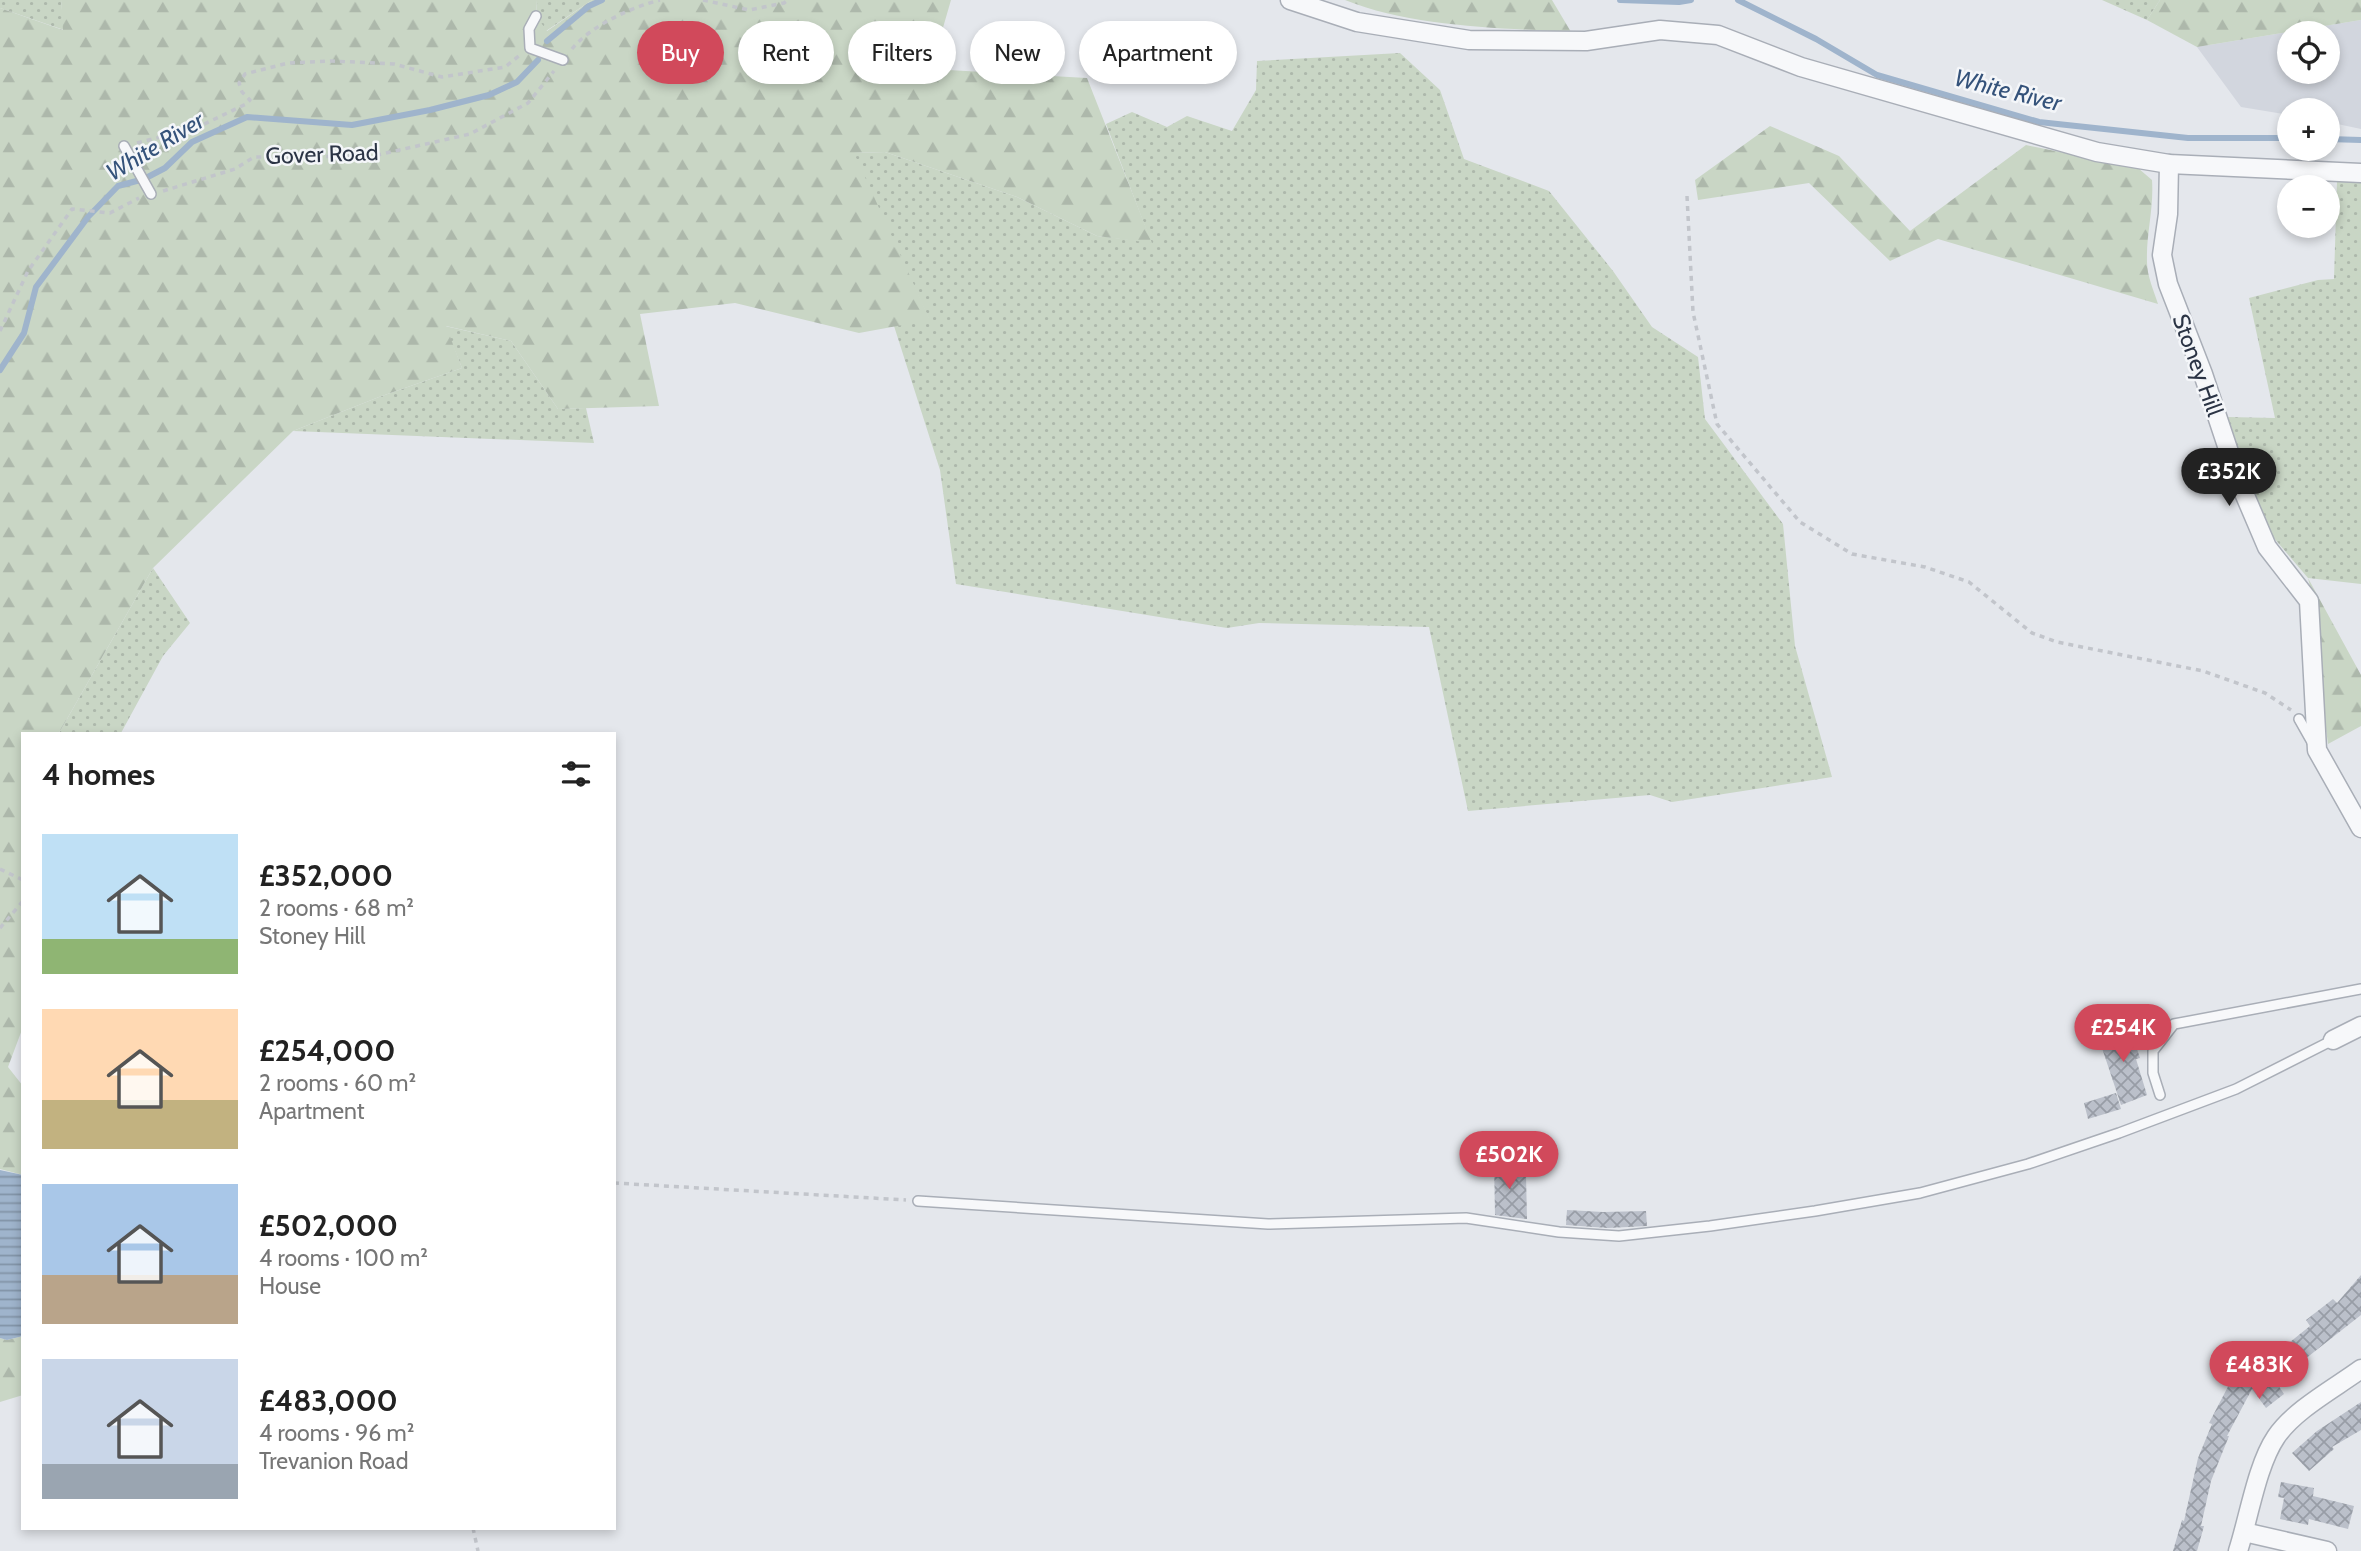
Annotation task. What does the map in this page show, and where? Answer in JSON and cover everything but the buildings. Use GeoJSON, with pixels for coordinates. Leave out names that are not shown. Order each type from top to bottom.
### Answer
{"type":"FeatureCollection","features":[{"type":"Feature","properties":{"kind":"street"},"geometry":{"type":"LineString","coordinates":[[1290,0],[1357,22],[1469,40],[1586,41],[1660,30],[1718,35],[1801,66],[2097,152],[2169,164],[2361,173]]}},
{"type":"Feature","properties":{"kind":"street","name":"Stoney Hill"},"geometry":{"type":"LineString","coordinates":[[2169,164],[2168,214],[2162,255],[2168,284],[2203,374],[2238,479],[2267,547],[2309,601],[2317,750],[2361,828]]}},
{"type":"Feature","properties":{"kind":"street"},"geometry":{"type":"LineString","coordinates":[[2333,1040],[2361,1026]]}},
{"type":"Feature","properties":{"kind":"street"},"geometry":{"type":"LineString","coordinates":[[2238,1551],[2263,1464],[2276,1437],[2295,1417],[2361,1369]]}},
{"type":"Feature","properties":{"kind":"street"},"geometry":{"type":"LineString","coordinates":[[2244,1532],[2327,1551]]}},
{"type":"Feature","properties":{"kind":"lane"},"geometry":{"type":"LineString","coordinates":[[536,16],[528,29],[533,48],[563,60]]}},
{"type":"Feature","properties":{"kind":"lane"},"geometry":{"type":"LineString","coordinates":[[124,146],[152,194]]}},
{"type":"Feature","properties":{"kind":"lane"},"geometry":{"type":"LineString","coordinates":[[2299,719],[2317,750]]}},
{"type":"Feature","properties":{"kind":"lane"},"geometry":{"type":"LineString","coordinates":[[2160,1095],[2153,1073],[2153,1051],[2174,1024],[2361,989]]}},
{"type":"Feature","properties":{"kind":"lane"},"geometry":{"type":"LineString","coordinates":[[918,1201],[1268,1224],[1466,1219],[1559,1232],[1619,1236],[1710,1226],[1920,1193],[2028,1164],[2119,1133],[2236,1088],[2333,1040]]}},
{"type":"Feature","properties":{"kind":"path","name":"Gover Road"},"geometry":{"type":"LineString","coordinates":[[0,331],[28,271],[72,209],[110,214],[152,194],[235,170],[254,157],[373,156],[470,134],[528,103],[578,41],[596,27],[660,0]]}},
{"type":"Feature","properties":{"kind":"path"},"geometry":{"type":"LineString","coordinates":[[703,0],[749,10],[789,0]]}},
{"type":"Feature","properties":{"kind":"path"},"geometry":{"type":"LineString","coordinates":[[124,146],[195,128],[246,104],[250,100],[242,92],[239,83],[245,74],[255,71],[288,64],[332,61],[394,64],[442,77],[505,67],[533,48]]}},
{"type":"Feature","properties":{"kind":"path"},"geometry":{"type":"LineString","coordinates":[[1687,197],[1693,312],[1717,424],[1800,522],[1852,554],[1925,567],[1969,582],[2032,633],[2057,642],[2203,671],[2265,693],[2289,708],[2299,719]]}},
{"type":"Feature","properties":{"kind":"path"},"geometry":{"type":"LineString","coordinates":[[0,869],[21,879]]}},
{"type":"Feature","properties":{"kind":"path"},"geometry":{"type":"LineString","coordinates":[[0,928],[21,903]]}},
{"type":"Feature","properties":{"kind":"path"},"geometry":{"type":"LineString","coordinates":[[616,1183],[918,1201]]}},
{"type":"Feature","properties":{"kind":"path"},"geometry":{"type":"LineString","coordinates":[[474,1530],[478,1551]]}},
{"type":"Feature","properties":{"kind":"shaded area"},"geometry":{"type":"Polygon","coordinates":[[[2361,20],[2361,129],[2340,125],[2340,98],[2277,98],[2277,113],[2241,107],[2197,47],[2277,34],[2277,84],[2340,84],[2340,23],[2361,20]]]}},
{"type":"Feature","properties":{"kind":"green space"},"geometry":{"type":"Polygon","coordinates":[[[0,0],[61,0],[64,30],[0,8],[0,0]]]}},
{"type":"Feature","properties":{"kind":"green space"},"geometry":{"type":"Polygon","coordinates":[[[61,0],[537,0],[536,16],[547,31],[592,0],[951,0],[945,21],[848,21],[848,84],[956,84],[956,70],[970,71],[970,84],[1065,84],[1065,77],[1079,78],[1079,84],[1089,84],[1152,243],[1097,236],[1017,197],[885,152],[854,153],[930,320],[859,333],[735,303],[640,314],[659,406],[558,409],[511,341],[446,326],[462,368],[293,431],[153,568],[60,732],[21,732],[21,1032],[8,1067],[21,1083],[21,1174],[0,1169],[0,8],[63,30],[61,0]]]}},
{"type":"Feature","properties":{"kind":"green space"},"geometry":{"type":"Polygon","coordinates":[[[537,0],[592,0],[546,31],[536,16],[537,0]]]}},
{"type":"Feature","properties":{"kind":"green space"},"geometry":{"type":"Polygon","coordinates":[[[1345,0],[1552,0],[1571,32],[1427,21],[1398,16],[1345,0]]]}},
{"type":"Feature","properties":{"kind":"green space"},"geometry":{"type":"Polygon","coordinates":[[[2102,0],[2160,0],[2147,20],[2102,0]]]}},
{"type":"Feature","properties":{"kind":"green space"},"geometry":{"type":"Polygon","coordinates":[[[2160,0],[2361,0],[2361,20],[2340,23],[2340,21],[2277,21],[2277,34],[2197,47],[2147,20],[2160,0]]]}},
{"type":"Feature","properties":{"kind":"green space"},"geometry":{"type":"Polygon","coordinates":[[[1400,53],[1440,90],[1464,159],[1549,191],[1613,271],[1652,327],[1698,357],[1705,419],[1783,524],[1795,646],[1832,777],[1672,802],[1650,795],[1468,811],[1429,627],[1259,623],[1227,628],[956,584],[940,470],[894,326],[929,319],[853,153],[885,152],[1017,197],[1097,236],[1151,242],[1106,124],[1132,112],[1167,127],[1187,116],[1232,131],[1256,90],[1257,61],[1400,53]]]}},
{"type":"Feature","properties":{"kind":"green space"},"geometry":{"type":"Polygon","coordinates":[[[1770,126],[1839,156],[1910,231],[2026,145],[2138,168],[2152,180],[2147,262],[2149,278],[2158,304],[1938,239],[1890,261],[1809,183],[1698,200],[1695,180],[1770,126]]]}},
{"type":"Feature","properties":{"kind":"green space"},"geometry":{"type":"Polygon","coordinates":[[[2340,181],[2361,182],[2361,584],[2308,578],[2267,530],[2242,471],[2228,417],[2275,418],[2249,298],[2318,280],[2334,279],[2335,238],[2340,238],[2340,181]]]}},
{"type":"Feature","properties":{"kind":"green space"},"geometry":{"type":"Polygon","coordinates":[[[445,326],[511,341],[558,409],[586,408],[594,443],[293,431],[462,368],[445,326]]]}},
{"type":"Feature","properties":{"kind":"green space"},"geometry":{"type":"Polygon","coordinates":[[[153,568],[190,623],[163,656],[122,732],[60,732],[153,568]]]}},
{"type":"Feature","properties":{"kind":"green space"},"geometry":{"type":"Polygon","coordinates":[[[2308,578],[2361,675],[2361,726],[2328,744],[2320,684],[2317,616],[2308,578]]]}},
{"type":"Feature","properties":{"kind":"green space"},"geometry":{"type":"Polygon","coordinates":[[[21,1336],[21,1396],[0,1402],[0,1338],[7,1340],[21,1336]]]}},
{"type":"Feature","properties":{"kind":"water"},"geometry":{"type":"Polygon","coordinates":[[[0,1170],[21,1175],[21,1336],[7,1340],[0,1338],[0,1170]]]}},
{"type":"Feature","properties":{"kind":"waterway","name":"White River"},"geometry":{"type":"LineString","coordinates":[[547,41],[589,6],[602,0]]}},
{"type":"Feature","properties":{"kind":"waterway","name":"White River"},"geometry":{"type":"LineString","coordinates":[[1620,0],[1691,0]]}},
{"type":"Feature","properties":{"kind":"waterway","name":"White River"},"geometry":{"type":"LineString","coordinates":[[1738,0],[1816,39],[1877,75],[2039,122],[2188,138],[2277,138]]}},
{"type":"Feature","properties":{"kind":"waterway","name":"White River"},"geometry":{"type":"LineString","coordinates":[[0,370],[24,333],[36,287],[88,217],[118,186],[144,179],[165,168],[192,142],[247,117],[352,125],[430,110],[489,95],[517,82],[538,60]]}},
{"type":"Feature","properties":{"kind":"waterway","name":"White River"},"geometry":{"type":"LineString","coordinates":[[2340,139],[2361,140]]}}]}
